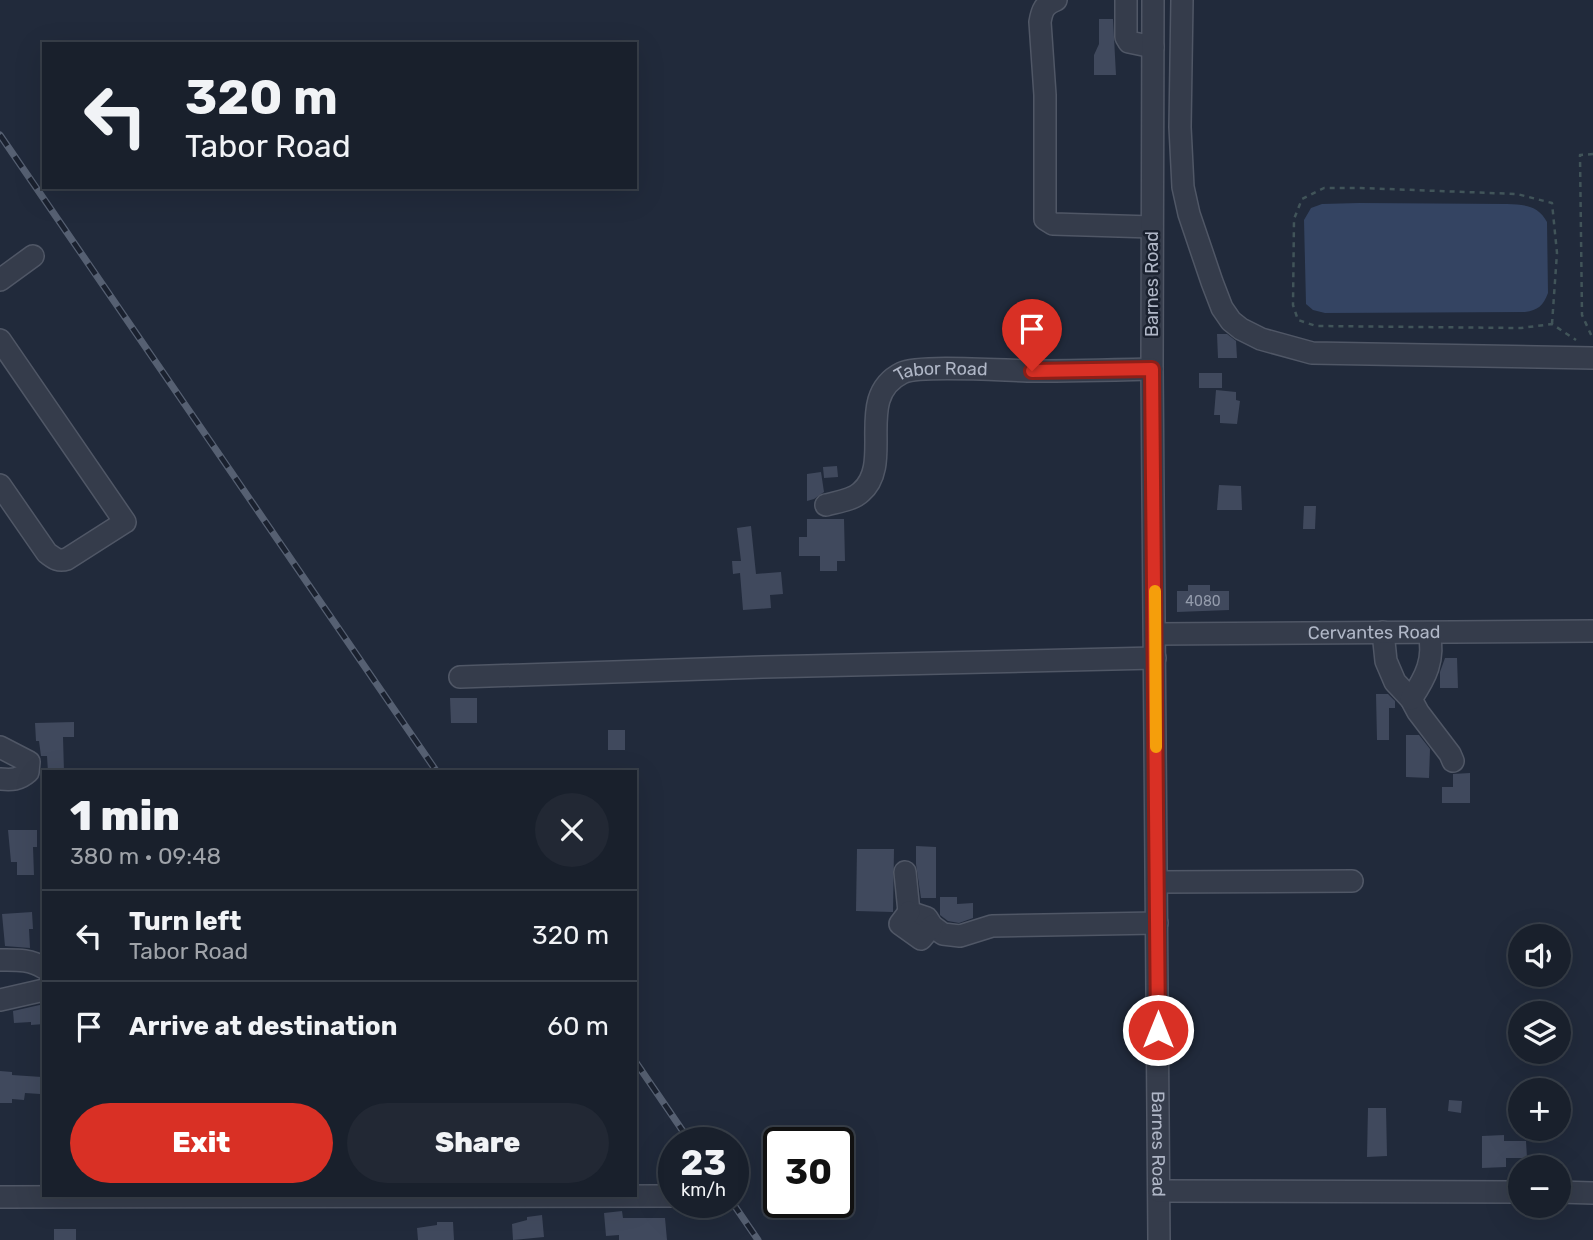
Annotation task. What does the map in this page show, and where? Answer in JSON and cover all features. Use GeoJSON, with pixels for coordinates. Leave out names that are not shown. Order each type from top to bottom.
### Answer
{"type":"FeatureCollection","features":[{"type":"Feature","properties":{"kind":"street"},"geometry":{"type":"LineString","coordinates":[[1056,0],[1047,4],[1041,12],[1040,22],[1045,95],[1045,219],[1053,224],[1152,226]]}},
{"type":"Feature","properties":{"kind":"street"},"geometry":{"type":"LineString","coordinates":[[1126,0],[1126,37],[1129,43],[1153,47]]}},
{"type":"Feature","properties":{"kind":"street","name":"Barnes Road"},"geometry":{"type":"LineString","coordinates":[[1153,0],[1152,369],[1159,1240]]}},
{"type":"Feature","properties":{"kind":"street"},"geometry":{"type":"LineString","coordinates":[[1182,0],[1180,127],[1183,187],[1189,214],[1212,282],[1222,308],[1231,321],[1261,339],[1312,353],[1588,352]]}},
{"type":"Feature","properties":{"kind":"street"},"geometry":{"type":"LineString","coordinates":[[0,280],[33,256]]}},
{"type":"Feature","properties":{"kind":"street"},"geometry":{"type":"LineString","coordinates":[[0,340],[125,522],[61,561],[47,553],[0,485]]}},
{"type":"Feature","properties":{"kind":"street","name":"Tabor Road"},"geometry":{"type":"LineString","coordinates":[[826,505],[859,495],[867,486],[874,468],[879,400],[886,384],[904,371],[1152,369]]}},
{"type":"Feature","properties":{"kind":"street","name":"Cervantes Road"},"geometry":{"type":"LineString","coordinates":[[1155,634],[1593,631]]}},
{"type":"Feature","properties":{"kind":"street"},"geometry":{"type":"LineString","coordinates":[[1383,632],[1389,670],[1395,682],[1411,699],[1453,761]]}},
{"type":"Feature","properties":{"kind":"street"},"geometry":{"type":"LineString","coordinates":[[1411,699],[1429,669],[1429,633]]}},
{"type":"Feature","properties":{"kind":"street"},"geometry":{"type":"LineString","coordinates":[[460,677],[1156,658]]}},
{"type":"Feature","properties":{"kind":"street"},"geometry":{"type":"LineString","coordinates":[[0,747],[29,762],[28,772],[23,777],[15,780],[0,779]]}},
{"type":"Feature","properties":{"kind":"street"},"geometry":{"type":"LineString","coordinates":[[905,872],[909,912],[900,924],[920,939],[932,926],[943,934],[960,936],[992,926],[1157,923]]}},
{"type":"Feature","properties":{"kind":"street"},"geometry":{"type":"LineString","coordinates":[[1157,882],[1352,881]]}},
{"type":"Feature","properties":{"kind":"street"},"geometry":{"type":"LineString","coordinates":[[0,960],[25,961],[42,967]]}},
{"type":"Feature","properties":{"kind":"street"},"geometry":{"type":"LineString","coordinates":[[0,1000],[42,990]]}},
{"type":"Feature","properties":{"kind":"street"},"geometry":{"type":"LineString","coordinates":[[1159,1192],[1508,1192]]}},
{"type":"Feature","properties":{"kind":"street"},"geometry":{"type":"LineString","coordinates":[[1571,1192],[1593,1192]]}},
{"type":"Feature","properties":{"kind":"street"},"geometry":{"type":"LineString","coordinates":[[637,1196],[658,1196]]}},
{"type":"Feature","properties":{"kind":"street"},"geometry":{"type":"LineString","coordinates":[[0,1197],[42,1197]]}},
{"type":"Feature","properties":{"kind":"path"},"geometry":{"type":"LineString","coordinates":[[1593,154],[1580,155],[1582,315],[1593,338]]}},
{"type":"Feature","properties":{"kind":"path"},"geometry":{"type":"LineString","coordinates":[[1552,324],[1557,253],[1552,204],[1517,194],[1361,188],[1324,188],[1302,199],[1294,219],[1293,304],[1298,320],[1317,326],[1343,327],[1521,328],[1552,324],[1588,352]]}},
{"type":"Feature","properties":{"kind":"water"},"geometry":{"type":"Polygon","coordinates":[[[1322,204],[1507,204],[1535,209],[1547,222],[1548,293],[1540,307],[1525,312],[1325,313],[1313,310],[1306,304],[1304,220],[1311,208],[1322,204]]]}},
{"type":"Feature","properties":{"kind":"building"},"geometry":{"type":"Polygon","coordinates":[[[1099,19],[1113,19],[1116,75],[1094,75],[1094,55],[1099,44],[1099,19]]]}},
{"type":"Feature","properties":{"kind":"building"},"geometry":{"type":"Polygon","coordinates":[[[1217,334],[1227,334],[1236,341],[1237,358],[1218,358],[1217,334]]]}},
{"type":"Feature","properties":{"kind":"building"},"geometry":{"type":"Polygon","coordinates":[[[1199,373],[1222,373],[1222,388],[1199,388],[1199,373]]]}},
{"type":"Feature","properties":{"kind":"building"},"geometry":{"type":"Polygon","coordinates":[[[1216,390],[1236,392],[1236,400],[1240,401],[1237,424],[1220,423],[1220,415],[1214,415],[1216,390]]]}},
{"type":"Feature","properties":{"kind":"building"},"geometry":{"type":"Polygon","coordinates":[[[837,466],[838,477],[824,478],[823,467],[837,466]]]}},
{"type":"Feature","properties":{"kind":"building"},"geometry":{"type":"Polygon","coordinates":[[[821,472],[824,492],[807,501],[807,474],[821,472]]]}},
{"type":"Feature","properties":{"kind":"building"},"geometry":{"type":"Polygon","coordinates":[[[1219,485],[1241,486],[1242,510],[1217,510],[1219,485]]]}},
{"type":"Feature","properties":{"kind":"building"},"geometry":{"type":"Polygon","coordinates":[[[1304,506],[1316,506],[1315,529],[1303,529],[1304,506]]]}},
{"type":"Feature","properties":{"kind":"building"},"geometry":{"type":"Polygon","coordinates":[[[807,519],[844,519],[845,561],[837,561],[837,571],[820,571],[820,556],[799,556],[799,537],[807,537],[807,519]]]}},
{"type":"Feature","properties":{"kind":"building"},"geometry":{"type":"Polygon","coordinates":[[[751,526],[756,574],[781,572],[783,594],[770,595],[771,608],[743,610],[740,573],[733,574],[732,561],[741,561],[737,528],[751,526]]]}},
{"type":"Feature","properties":{"kind":"building"},"geometry":{"type":"Polygon","coordinates":[[[1188,585],[1210,585],[1210,591],[1229,591],[1229,610],[1177,612],[1177,591],[1188,591],[1188,585]]]}},
{"type":"Feature","properties":{"kind":"building"},"geometry":{"type":"Polygon","coordinates":[[[1445,658],[1457,658],[1458,688],[1440,688],[1440,672],[1445,658]]]}},
{"type":"Feature","properties":{"kind":"building"},"geometry":{"type":"Polygon","coordinates":[[[1376,694],[1388,694],[1395,701],[1395,708],[1389,708],[1389,740],[1377,740],[1376,694]]]}},
{"type":"Feature","properties":{"kind":"building"},"geometry":{"type":"Polygon","coordinates":[[[450,698],[477,698],[477,723],[451,723],[450,698]]]}},
{"type":"Feature","properties":{"kind":"building"},"geometry":{"type":"Polygon","coordinates":[[[74,722],[74,737],[63,737],[64,770],[48,770],[47,756],[41,756],[39,741],[36,741],[35,723],[74,722]]]}},
{"type":"Feature","properties":{"kind":"building"},"geometry":{"type":"Polygon","coordinates":[[[608,730],[625,730],[625,750],[608,750],[608,730]]]}},
{"type":"Feature","properties":{"kind":"building"},"geometry":{"type":"Polygon","coordinates":[[[1406,735],[1419,735],[1430,749],[1429,778],[1406,777],[1406,735]]]}},
{"type":"Feature","properties":{"kind":"building"},"geometry":{"type":"Polygon","coordinates":[[[1470,773],[1470,803],[1442,803],[1442,787],[1453,787],[1453,774],[1470,773]]]}},
{"type":"Feature","properties":{"kind":"building"},"geometry":{"type":"Polygon","coordinates":[[[8,830],[37,830],[37,847],[33,847],[34,875],[17,875],[17,862],[11,862],[8,830]]]}},
{"type":"Feature","properties":{"kind":"building"},"geometry":{"type":"Polygon","coordinates":[[[916,846],[936,847],[936,898],[921,898],[916,846]]]}},
{"type":"Feature","properties":{"kind":"building"},"geometry":{"type":"Polygon","coordinates":[[[857,849],[894,849],[893,912],[856,911],[857,849]]]}},
{"type":"Feature","properties":{"kind":"building"},"geometry":{"type":"Polygon","coordinates":[[[940,897],[957,897],[957,904],[973,903],[973,918],[959,923],[948,921],[940,915],[940,897]]]}},
{"type":"Feature","properties":{"kind":"building"},"geometry":{"type":"Polygon","coordinates":[[[32,912],[30,948],[5,946],[2,914],[32,912]]]}},
{"type":"Feature","properties":{"kind":"building"},"geometry":{"type":"Polygon","coordinates":[[[42,1004],[42,1024],[14,1023],[13,1011],[42,1004]]]}},
{"type":"Feature","properties":{"kind":"building"},"geometry":{"type":"Polygon","coordinates":[[[0,1071],[12,1072],[12,1075],[42,1077],[40,1094],[25,1093],[24,1100],[12,1099],[12,1103],[0,1103],[0,1071]]]}},
{"type":"Feature","properties":{"kind":"building"},"geometry":{"type":"Polygon","coordinates":[[[1449,1100],[1462,1101],[1461,1113],[1448,1111],[1449,1100]]]}},
{"type":"Feature","properties":{"kind":"building"},"geometry":{"type":"Polygon","coordinates":[[[1368,1108],[1386,1108],[1387,1156],[1367,1157],[1368,1108]]]}},
{"type":"Feature","properties":{"kind":"building"},"geometry":{"type":"Polygon","coordinates":[[[1504,1135],[1504,1141],[1526,1141],[1527,1155],[1508,1155],[1506,1167],[1482,1168],[1482,1136],[1504,1135]]]}},
{"type":"Feature","properties":{"kind":"building"},"geometry":{"type":"Polygon","coordinates":[[[622,1211],[623,1218],[665,1218],[667,1240],[619,1240],[619,1235],[606,1236],[604,1213],[622,1211]]]}},
{"type":"Feature","properties":{"kind":"building"},"geometry":{"type":"Polygon","coordinates":[[[542,1215],[544,1237],[513,1240],[512,1224],[527,1220],[527,1217],[542,1215]]]}},
{"type":"Feature","properties":{"kind":"building"},"geometry":{"type":"Polygon","coordinates":[[[437,1222],[453,1222],[454,1240],[418,1240],[417,1228],[437,1225],[437,1222]]]}},
{"type":"Feature","properties":{"kind":"building"},"geometry":{"type":"Polygon","coordinates":[[[54,1229],[76,1229],[76,1240],[54,1240],[54,1229]]]}},
{"type":"Feature","properties":{"kind":"railway"},"geometry":{"type":"LineString","coordinates":[[0,135],[436,770]]}},
{"type":"Feature","properties":{"kind":"railway"},"geometry":{"type":"LineString","coordinates":[[637,1064],[680,1127]]}},
{"type":"Feature","properties":{"kind":"railway"},"geometry":{"type":"LineString","coordinates":[[743,1218],[758,1240]]}},
{"type":"Feature","properties":{"kind":"slow traffic"},"geometry":{"type":"LineString","coordinates":[[1155,591],[1156,747]]}},
{"type":"Feature","properties":{"kind":"route"},"geometry":{"type":"LineString","coordinates":[[1032,371],[1152,369],[1158,1030]]}}]}
